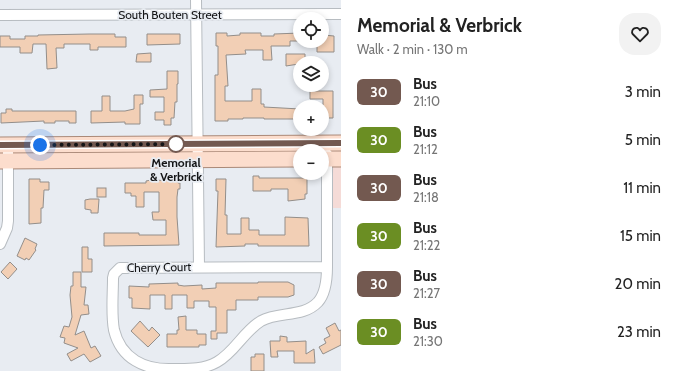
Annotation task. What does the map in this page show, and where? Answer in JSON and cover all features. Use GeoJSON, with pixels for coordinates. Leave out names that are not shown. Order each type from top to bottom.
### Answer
{"type":"FeatureCollection","features":[{"type":"Feature","properties":{"kind":"main road"},"geometry":{"type":"LineString","coordinates":[[4,145],[334,144]]}},
{"type":"Feature","properties":{"kind":"main road"},"geometry":{"type":"LineString","coordinates":[[4,161],[293,159]]}},
{"type":"Feature","properties":{"kind":"street"},"geometry":{"type":"LineString","coordinates":[[196,0],[199,267]]}},
{"type":"Feature","properties":{"kind":"street","name":"South Bouten Street"},"geometry":{"type":"LineString","coordinates":[[0,15],[341,14]]}},
{"type":"Feature","properties":{"kind":"street","name":"Cherry Court"},"geometry":{"type":"LineString","coordinates":[[327,267],[120,268],[114,274],[114,330],[123,349],[136,361],[146,366],[165,369],[201,368],[215,363],[228,354],[246,334],[263,321],[276,315],[302,312],[314,306],[322,296],[324,290],[327,267],[330,159],[334,144]]}},
{"type":"Feature","properties":{"kind":"street"},"geometry":{"type":"LineString","coordinates":[[0,244],[7,228],[8,221],[4,145]]}},
{"type":"Feature","properties":{"kind":"shaded area"},"geometry":{"type":"Polygon","coordinates":[[[341,163],[341,208],[331,208],[332,165],[341,163]]]}},
{"type":"Feature","properties":{"kind":"building"},"geometry":{"type":"Polygon","coordinates":[[[216,33],[227,33],[227,36],[240,35],[240,33],[261,33],[261,36],[293,33],[293,41],[290,41],[290,46],[271,46],[272,60],[263,60],[263,50],[245,50],[246,54],[226,55],[228,86],[225,86],[225,101],[252,101],[252,89],[261,89],[261,104],[264,104],[264,107],[293,109],[293,119],[243,118],[228,119],[228,121],[215,121],[215,75],[218,75],[218,46],[216,46],[216,33]]]}},
{"type":"Feature","properties":{"kind":"building"},"geometry":{"type":"Polygon","coordinates":[[[115,34],[115,37],[126,37],[126,47],[98,47],[98,50],[90,50],[90,44],[64,44],[64,48],[56,48],[57,68],[47,69],[46,44],[33,44],[32,53],[20,53],[20,47],[0,47],[0,36],[10,36],[10,39],[25,39],[25,36],[115,34]]]}},
{"type":"Feature","properties":{"kind":"building"},"geometry":{"type":"Polygon","coordinates":[[[147,34],[180,34],[180,44],[147,45],[147,34]]]}},
{"type":"Feature","properties":{"kind":"building"},"geometry":{"type":"Polygon","coordinates":[[[329,36],[334,36],[334,52],[317,52],[317,48],[329,48],[329,36]]]}},
{"type":"Feature","properties":{"kind":"building"},"geometry":{"type":"Polygon","coordinates":[[[151,53],[151,62],[136,62],[137,54],[151,53]]]}},
{"type":"Feature","properties":{"kind":"building"},"geometry":{"type":"Polygon","coordinates":[[[286,54],[305,54],[305,56],[293,56],[293,65],[286,66],[286,54]]]}},
{"type":"Feature","properties":{"kind":"building"},"geometry":{"type":"Polygon","coordinates":[[[167,71],[178,71],[177,102],[175,102],[174,118],[171,118],[171,125],[164,125],[164,120],[155,120],[155,112],[164,112],[164,97],[150,97],[150,90],[167,89],[167,71]]]}},
{"type":"Feature","properties":{"kind":"building"},"geometry":{"type":"Polygon","coordinates":[[[333,91],[333,118],[329,118],[329,100],[310,99],[310,92],[333,91]]]}},
{"type":"Feature","properties":{"kind":"building"},"geometry":{"type":"Polygon","coordinates":[[[134,95],[143,95],[143,104],[140,104],[140,124],[125,124],[125,122],[91,123],[91,111],[102,111],[102,96],[110,96],[110,111],[125,111],[134,109],[134,95]]]}},
{"type":"Feature","properties":{"kind":"building"},"geometry":{"type":"Polygon","coordinates":[[[6,109],[12,109],[12,111],[76,111],[76,123],[69,123],[69,121],[55,121],[55,123],[44,123],[44,121],[1,123],[1,113],[6,113],[6,109]]]}},
{"type":"Feature","properties":{"kind":"building"},"geometry":{"type":"Polygon","coordinates":[[[253,176],[259,176],[259,178],[293,178],[293,180],[307,180],[307,194],[305,194],[305,199],[288,201],[288,189],[253,191],[253,176]]]}},
{"type":"Feature","properties":{"kind":"building"},"geometry":{"type":"Polygon","coordinates":[[[29,179],[40,179],[40,182],[49,182],[49,190],[44,190],[43,208],[41,208],[41,223],[29,224],[29,179]]]}},
{"type":"Feature","properties":{"kind":"building"},"geometry":{"type":"Polygon","coordinates":[[[216,179],[226,179],[225,215],[227,215],[227,234],[241,234],[241,218],[249,218],[249,230],[259,230],[259,235],[285,235],[285,217],[308,218],[309,246],[258,246],[258,244],[245,244],[245,246],[216,247],[218,191],[216,191],[216,179]]]}},
{"type":"Feature","properties":{"kind":"building"},"geometry":{"type":"Polygon","coordinates":[[[146,181],[178,181],[178,183],[180,183],[180,189],[178,189],[177,197],[179,245],[104,246],[104,233],[166,235],[166,220],[153,220],[152,212],[159,212],[159,192],[144,192],[144,207],[136,207],[136,196],[131,196],[131,193],[125,193],[125,183],[146,183],[146,181]]]}},
{"type":"Feature","properties":{"kind":"building"},"geometry":{"type":"Polygon","coordinates":[[[97,188],[106,188],[106,197],[97,197],[97,188]]]}},
{"type":"Feature","properties":{"kind":"building"},"geometry":{"type":"Polygon","coordinates":[[[99,199],[98,213],[91,213],[91,210],[85,209],[85,200],[99,199]]]}},
{"type":"Feature","properties":{"kind":"building"},"geometry":{"type":"Polygon","coordinates":[[[25,238],[37,244],[36,250],[29,260],[26,258],[25,260],[17,256],[25,238]]]}},
{"type":"Feature","properties":{"kind":"building"},"geometry":{"type":"Polygon","coordinates":[[[82,247],[88,247],[88,259],[92,259],[92,272],[82,272],[82,247]]]}},
{"type":"Feature","properties":{"kind":"building"},"geometry":{"type":"Polygon","coordinates":[[[10,262],[17,269],[8,279],[1,272],[10,262]]]}},
{"type":"Feature","properties":{"kind":"building"},"geometry":{"type":"Polygon","coordinates":[[[73,272],[81,272],[81,287],[86,287],[84,305],[88,305],[89,314],[81,315],[75,335],[84,331],[91,348],[95,346],[101,356],[90,362],[84,354],[71,361],[67,354],[78,348],[64,343],[65,338],[60,337],[64,326],[69,327],[72,317],[70,295],[71,286],[73,286],[73,272]]]}},
{"type":"Feature","properties":{"kind":"building"},"geometry":{"type":"Polygon","coordinates":[[[288,282],[294,285],[294,295],[288,297],[258,297],[258,300],[236,300],[236,310],[227,310],[227,333],[217,333],[217,339],[211,339],[211,331],[216,331],[216,307],[209,307],[209,301],[194,301],[194,308],[187,308],[187,295],[172,295],[172,309],[165,309],[165,295],[150,295],[150,309],[132,308],[132,298],[129,298],[129,286],[149,287],[149,284],[178,283],[178,285],[184,286],[202,285],[202,289],[216,288],[216,283],[288,282]]]}},
{"type":"Feature","properties":{"kind":"building"},"geometry":{"type":"Polygon","coordinates":[[[186,316],[186,330],[197,330],[197,334],[206,334],[206,345],[199,345],[199,347],[167,347],[167,334],[177,334],[177,330],[179,330],[178,317],[186,316]]]}},
{"type":"Feature","properties":{"kind":"building"},"geometry":{"type":"Polygon","coordinates":[[[140,321],[149,331],[152,327],[160,335],[148,347],[131,331],[140,321]]]}},
{"type":"Feature","properties":{"kind":"building"},"geometry":{"type":"Polygon","coordinates":[[[335,323],[339,331],[341,330],[341,345],[323,354],[319,347],[326,343],[324,339],[330,336],[326,328],[335,323]]]}},
{"type":"Feature","properties":{"kind":"building"},"geometry":{"type":"Polygon","coordinates":[[[280,336],[287,337],[287,342],[306,341],[306,354],[314,349],[315,363],[294,363],[294,351],[277,351],[278,357],[271,357],[270,341],[280,341],[280,336]]]}},
{"type":"Feature","properties":{"kind":"building"},"geometry":{"type":"Polygon","coordinates":[[[255,354],[264,354],[264,371],[251,371],[251,357],[255,357],[255,354]]]}},
{"type":"Feature","properties":{"kind":"bus line","name":"30"},"geometry":{"type":"LineString","coordinates":[[0,145],[341,143]]}},
{"type":"Feature","properties":{"kind":"place","name":"Memorial & Verbrick"},"geometry":{"type":"Point","coordinates":[176,144]}},
{"type":"Feature","properties":{"kind":"route"},"geometry":{"type":"LineString","coordinates":[[40,145],[182,144],[176,144]]}}]}
